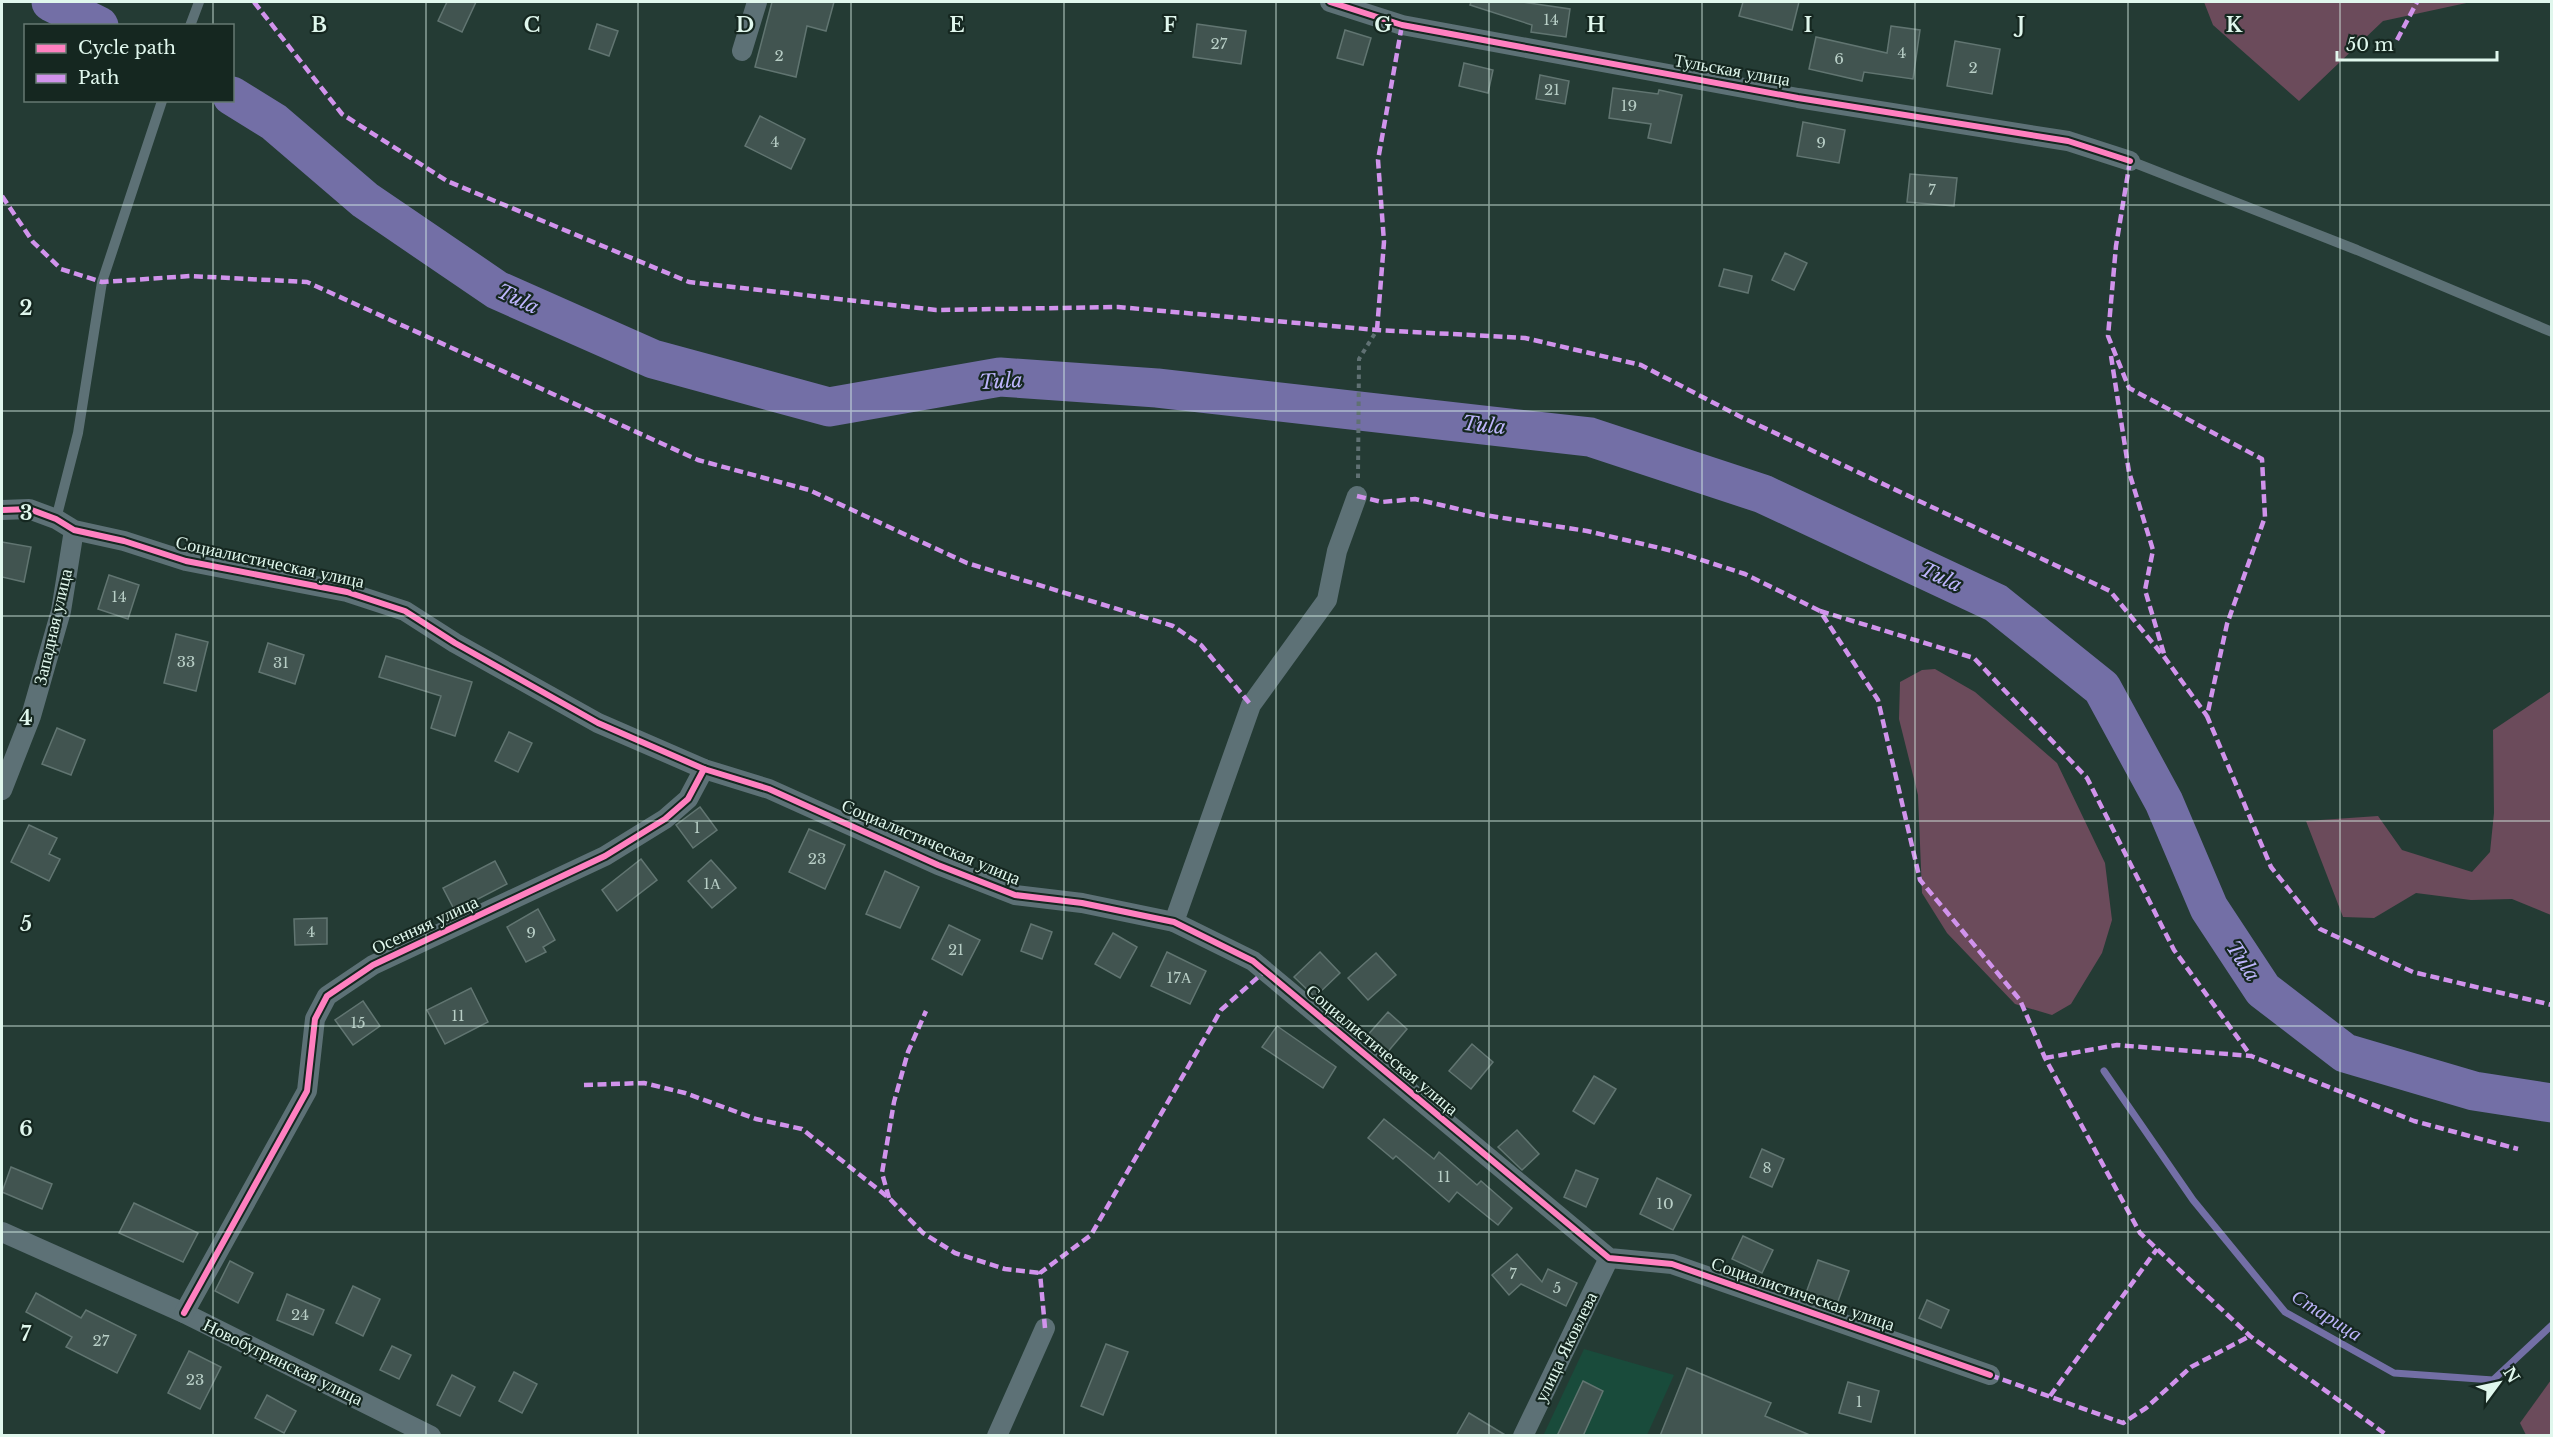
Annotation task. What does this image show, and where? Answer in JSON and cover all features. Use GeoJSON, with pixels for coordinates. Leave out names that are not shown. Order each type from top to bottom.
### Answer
{"type":"FeatureCollection","features":[{"type":"Feature","properties":{"kind":"street"},"geometry":{"type":"LineString","coordinates":[[742,51],[757,2]]}},
{"type":"Feature","properties":{"kind":"street","name":"Тульская улица"},"geometry":{"type":"LineString","coordinates":[[1330,2],[1354,5],[1402,25],[1798,98],[2068,141],[2130,161]]}},
{"type":"Feature","properties":{"kind":"street"},"geometry":{"type":"LineString","coordinates":[[1173,922],[1251,705],[1327,600],[1337,551],[1357,496]]}},
{"type":"Feature","properties":{"kind":"street","name":"Социалистическая улица"},"geometry":{"type":"LineString","coordinates":[[2,510],[29,509],[56,519],[74,530],[124,541],[186,561],[347,592],[405,611],[455,644],[598,723],[704,769],[769,789],[938,865],[1015,896],[1082,903],[1173,922],[1253,961],[1608,1258],[1672,1264],[1990,1375]]}},
{"type":"Feature","properties":{"kind":"street","name":"Западная улица"},"geometry":{"type":"LineString","coordinates":[[2,790],[31,716],[61,611],[74,530]]}},
{"type":"Feature","properties":{"kind":"street","name":"Осенняя улица"},"geometry":{"type":"LineString","coordinates":[[184,1313],[307,1091],[315,1019],[327,996],[373,965],[605,856],[665,819],[688,799],[704,769]]}},
{"type":"Feature","properties":{"kind":"street","name":"Новобугринская улица"},"geometry":{"type":"LineString","coordinates":[[2,1232],[184,1313],[431,1436]]}},
{"type":"Feature","properties":{"kind":"street","name":"улица Яковлева"},"geometry":{"type":"LineString","coordinates":[[1523,1436],[1608,1258]]}},
{"type":"Feature","properties":{"kind":"street"},"geometry":{"type":"LineString","coordinates":[[997,1436],[1046,1328]]}},
{"type":"Feature","properties":{"kind":"lane"},"geometry":{"type":"LineString","coordinates":[[191,24],[199,2]]}},
{"type":"Feature","properties":{"kind":"lane"},"geometry":{"type":"LineString","coordinates":[[56,519],[78,433],[102,282],[162,102]]}},
{"type":"Feature","properties":{"kind":"lane"},"geometry":{"type":"LineString","coordinates":[[2130,161],[2357,250],[2552,332]]}},
{"type":"Feature","properties":{"kind":"path"},"geometry":{"type":"LineString","coordinates":[[1358,467],[1359,359],[1377,330]]}},
{"type":"Feature","properties":{"kind":"shaded area"},"geometry":{"type":"Polygon","coordinates":[[[2204,2],[2471,2],[2383,21],[2299,101],[2213,25],[2204,2]]]}},
{"type":"Feature","properties":{"kind":"shaded area"},"geometry":{"type":"Polygon","coordinates":[[[1935,669],[1975,692],[2057,763],[2105,863],[2112,920],[2102,953],[2071,1004],[2052,1015],[2015,1004],[1947,933],[1922,893],[1918,795],[1899,719],[1900,682],[1922,670],[1935,669]]]}},
{"type":"Feature","properties":{"kind":"shaded area"},"geometry":{"type":"Polygon","coordinates":[[[2551,691],[2551,915],[2512,899],[2471,900],[2416,893],[2374,918],[2343,917],[2306,821],[2378,816],[2402,850],[2472,872],[2490,852],[2494,813],[2493,730],[2551,691]]]}},
{"type":"Feature","properties":{"kind":"shaded area"},"geometry":{"type":"Polygon","coordinates":[[[1584,1349],[1674,1375],[1647,1435],[1543,1436],[1584,1349]]]}},
{"type":"Feature","properties":{"kind":"shaded area"},"geometry":{"type":"Polygon","coordinates":[[[2551,1380],[2551,1435],[2526,1435],[2520,1423],[2551,1380]]]}},
{"type":"Feature","properties":{"kind":"building"},"geometry":{"type":"Polygon","coordinates":[[[447,2],[476,2],[462,32],[438,21],[447,2]]]}},
{"type":"Feature","properties":{"kind":"building"},"geometry":{"type":"Polygon","coordinates":[[[772,2],[834,2],[826,31],[807,26],[796,77],[755,67],[772,2]]]}},
{"type":"Feature","properties":{"kind":"building"},"geometry":{"type":"Polygon","coordinates":[[[1471,2],[1522,2],[1570,9],[1566,37],[1531,32],[1532,25],[1470,5],[1471,2]]]}},
{"type":"Feature","properties":{"kind":"building"},"geometry":{"type":"Polygon","coordinates":[[[1743,2],[1799,2],[1792,30],[1739,16],[1743,2]]]}},
{"type":"Feature","properties":{"kind":"building"},"geometry":{"type":"Polygon","coordinates":[[[597,24],[618,31],[609,56],[589,49],[597,24]]]}},
{"type":"Feature","properties":{"kind":"building"},"geometry":{"type":"Polygon","coordinates":[[[1197,24],[1246,31],[1241,64],[1193,57],[1197,24]]]}},
{"type":"Feature","properties":{"kind":"building"},"geometry":{"type":"Polygon","coordinates":[[[1891,26],[1920,30],[1913,79],[1864,72],[1862,81],[1809,69],[1816,37],[1887,53],[1891,26]]]}},
{"type":"Feature","properties":{"kind":"building"},"geometry":{"type":"Polygon","coordinates":[[[1345,30],[1371,38],[1363,65],[1337,58],[1345,30]]]}},
{"type":"Feature","properties":{"kind":"building"},"geometry":{"type":"Polygon","coordinates":[[[1955,41],[2000,49],[1992,94],[1947,86],[1955,41]]]}},
{"type":"Feature","properties":{"kind":"building"},"geometry":{"type":"Polygon","coordinates":[[[1464,63],[1493,70],[1488,93],[1459,86],[1464,63]]]}},
{"type":"Feature","properties":{"kind":"building"},"geometry":{"type":"Polygon","coordinates":[[[1540,75],[1569,81],[1565,104],[1536,99],[1540,75]]]}},
{"type":"Feature","properties":{"kind":"building"},"geometry":{"type":"Polygon","coordinates":[[[1613,88],[1658,94],[1659,90],[1682,95],[1671,143],[1648,138],[1651,124],[1609,118],[1613,88]]]}},
{"type":"Feature","properties":{"kind":"building"},"geometry":{"type":"Polygon","coordinates":[[[760,116],[805,139],[791,169],[745,146],[760,116]]]}},
{"type":"Feature","properties":{"kind":"building"},"geometry":{"type":"Polygon","coordinates":[[[1803,122],[1845,130],[1839,163],[1797,156],[1803,122]]]}},
{"type":"Feature","properties":{"kind":"building"},"geometry":{"type":"Polygon","coordinates":[[[1910,174],[1957,178],[1954,206],[1907,202],[1910,174]]]}},
{"type":"Feature","properties":{"kind":"building"},"geometry":{"type":"Polygon","coordinates":[[[1785,253],[1807,263],[1794,290],[1772,280],[1785,253]]]}},
{"type":"Feature","properties":{"kind":"building"},"geometry":{"type":"Polygon","coordinates":[[[1724,269],[1752,276],[1748,293],[1719,286],[1724,269]]]}},
{"type":"Feature","properties":{"kind":"building"},"geometry":{"type":"Polygon","coordinates":[[[2,542],[31,547],[24,582],[2,577],[2,542]]]}},
{"type":"Feature","properties":{"kind":"building"},"geometry":{"type":"Polygon","coordinates":[[[109,575],[139,585],[128,619],[98,609],[109,575]]]}},
{"type":"Feature","properties":{"kind":"building"},"geometry":{"type":"Polygon","coordinates":[[[176,634],[208,642],[196,691],[164,683],[176,634]]]}},
{"type":"Feature","properties":{"kind":"building"},"geometry":{"type":"Polygon","coordinates":[[[268,643],[304,655],[295,684],[259,672],[268,643]]]}},
{"type":"Feature","properties":{"kind":"building"},"geometry":{"type":"Polygon","coordinates":[[[386,656],[472,682],[455,736],[431,728],[441,696],[379,677],[386,656]]]}},
{"type":"Feature","properties":{"kind":"building"},"geometry":{"type":"Polygon","coordinates":[[[57,728],[85,740],[71,775],[42,764],[57,728]]]}},
{"type":"Feature","properties":{"kind":"building"},"geometry":{"type":"Polygon","coordinates":[[[509,732],[532,743],[518,772],[495,761],[509,732]]]}},
{"type":"Feature","properties":{"kind":"building"},"geometry":{"type":"Polygon","coordinates":[[[700,807],[717,830],[693,848],[676,825],[700,807]]]}},
{"type":"Feature","properties":{"kind":"building"},"geometry":{"type":"Polygon","coordinates":[[[29,825],[57,838],[49,854],[60,859],[49,881],[11,862],[29,825]]]}},
{"type":"Feature","properties":{"kind":"building"},"geometry":{"type":"Polygon","coordinates":[[[809,829],[845,845],[825,889],[789,872],[809,829]]]}},
{"type":"Feature","properties":{"kind":"building"},"geometry":{"type":"Polygon","coordinates":[[[641,859],[657,880],[617,911],[602,890],[641,859]]]}},
{"type":"Feature","properties":{"kind":"building"},"geometry":{"type":"Polygon","coordinates":[[[711,860],[736,888],[712,908],[688,881],[711,860]]]}},
{"type":"Feature","properties":{"kind":"building"},"geometry":{"type":"Polygon","coordinates":[[[495,861],[507,884],[455,911],[443,888],[495,861]]]}},
{"type":"Feature","properties":{"kind":"building"},"geometry":{"type":"Polygon","coordinates":[[[885,871],[919,887],[900,928],[866,914],[885,871]]]}},
{"type":"Feature","properties":{"kind":"building"},"geometry":{"type":"Polygon","coordinates":[[[538,909],[555,940],[543,947],[546,952],[526,962],[507,927],[538,909]]]}},
{"type":"Feature","properties":{"kind":"building"},"geometry":{"type":"Polygon","coordinates":[[[327,918],[327,944],[295,945],[294,919],[327,918]]]}},
{"type":"Feature","properties":{"kind":"building"},"geometry":{"type":"Polygon","coordinates":[[[1031,924],[1052,932],[1042,959],[1021,951],[1031,924]]]}},
{"type":"Feature","properties":{"kind":"building"},"geometry":{"type":"Polygon","coordinates":[[[949,925],[980,940],[962,975],[932,959],[949,925]]]}},
{"type":"Feature","properties":{"kind":"building"},"geometry":{"type":"Polygon","coordinates":[[[1113,933],[1137,947],[1120,978],[1095,964],[1113,933]]]}},
{"type":"Feature","properties":{"kind":"building"},"geometry":{"type":"Polygon","coordinates":[[[1167,952],[1206,971],[1190,1004],[1151,986],[1167,952]]]}},
{"type":"Feature","properties":{"kind":"building"},"geometry":{"type":"Polygon","coordinates":[[[1320,952],[1340,973],[1315,997],[1294,977],[1320,952]]]}},
{"type":"Feature","properties":{"kind":"building"},"geometry":{"type":"Polygon","coordinates":[[[1376,953],[1396,975],[1368,1000],[1348,978],[1376,953]]]}},
{"type":"Feature","properties":{"kind":"building"},"geometry":{"type":"Polygon","coordinates":[[[471,988],[488,1022],[445,1044],[427,1010],[471,988]]]}},
{"type":"Feature","properties":{"kind":"building"},"geometry":{"type":"Polygon","coordinates":[[[363,1001],[380,1026],[353,1045],[335,1020],[363,1001]]]}},
{"type":"Feature","properties":{"kind":"building"},"geometry":{"type":"Polygon","coordinates":[[[1388,1012],[1407,1029],[1386,1054],[1366,1037],[1388,1012]]]}},
{"type":"Feature","properties":{"kind":"building"},"geometry":{"type":"Polygon","coordinates":[[[1277,1026],[1336,1067],[1323,1088],[1262,1047],[1277,1026]]]}},
{"type":"Feature","properties":{"kind":"building"},"geometry":{"type":"Polygon","coordinates":[[[1472,1044],[1493,1062],[1471,1089],[1449,1071],[1472,1044]]]}},
{"type":"Feature","properties":{"kind":"building"},"geometry":{"type":"Polygon","coordinates":[[[1594,1076],[1616,1089],[1594,1124],[1573,1111],[1594,1076]]]}},
{"type":"Feature","properties":{"kind":"building"},"geometry":{"type":"Polygon","coordinates":[[[1384,1119],[1434,1159],[1439,1152],[1477,1185],[1481,1181],[1512,1208],[1498,1225],[1457,1192],[1449,1202],[1396,1156],[1393,1159],[1368,1138],[1384,1119]]]}},
{"type":"Feature","properties":{"kind":"building"},"geometry":{"type":"Polygon","coordinates":[[[1517,1130],[1539,1154],[1522,1170],[1498,1147],[1517,1130]]]}},
{"type":"Feature","properties":{"kind":"building"},"geometry":{"type":"Polygon","coordinates":[[[1762,1149],[1784,1159],[1772,1187],[1750,1177],[1762,1149]]]}},
{"type":"Feature","properties":{"kind":"building"},"geometry":{"type":"Polygon","coordinates":[[[11,1167],[52,1184],[42,1209],[2,1192],[11,1167]]]}},
{"type":"Feature","properties":{"kind":"building"},"geometry":{"type":"Polygon","coordinates":[[[1576,1170],[1598,1179],[1586,1207],[1564,1197],[1576,1170]]]}},
{"type":"Feature","properties":{"kind":"building"},"geometry":{"type":"Polygon","coordinates":[[[1657,1178],[1691,1195],[1673,1230],[1640,1214],[1657,1178]]]}},
{"type":"Feature","properties":{"kind":"building"},"geometry":{"type":"Polygon","coordinates":[[[134,1203],[198,1233],[183,1262],[119,1233],[134,1203]]]}},
{"type":"Feature","properties":{"kind":"building"},"geometry":{"type":"Polygon","coordinates":[[[1743,1236],[1773,1250],[1762,1273],[1732,1259],[1743,1236]]]}},
{"type":"Feature","properties":{"kind":"building"},"geometry":{"type":"Polygon","coordinates":[[[1517,1254],[1542,1282],[1548,1269],[1577,1283],[1566,1306],[1521,1284],[1509,1295],[1492,1275],[1517,1254]]]}},
{"type":"Feature","properties":{"kind":"building"},"geometry":{"type":"Polygon","coordinates":[[[1818,1260],[1849,1271],[1837,1304],[1806,1293],[1818,1260]]]}},
{"type":"Feature","properties":{"kind":"building"},"geometry":{"type":"Polygon","coordinates":[[[230,1261],[253,1273],[238,1303],[215,1291],[230,1261]]]}},
{"type":"Feature","properties":{"kind":"building"},"geometry":{"type":"Polygon","coordinates":[[[353,1286],[380,1299],[363,1336],[336,1323],[353,1286]]]}},
{"type":"Feature","properties":{"kind":"building"},"geometry":{"type":"Polygon","coordinates":[[[36,1293],[81,1318],[86,1310],[136,1335],[117,1373],[66,1347],[72,1337],[26,1312],[36,1293]]]}},
{"type":"Feature","properties":{"kind":"building"},"geometry":{"type":"Polygon","coordinates":[[[287,1294],[324,1310],[313,1335],[277,1320],[287,1294]]]}},
{"type":"Feature","properties":{"kind":"building"},"geometry":{"type":"Polygon","coordinates":[[[1927,1300],[1949,1310],[1941,1328],[1919,1318],[1927,1300]]]}},
{"type":"Feature","properties":{"kind":"building"},"geometry":{"type":"Polygon","coordinates":[[[1106,1344],[1128,1352],[1103,1415],[1081,1406],[1106,1344]]]}},
{"type":"Feature","properties":{"kind":"building"},"geometry":{"type":"Polygon","coordinates":[[[392,1346],[411,1355],[399,1379],[380,1370],[392,1346]]]}},
{"type":"Feature","properties":{"kind":"building"},"geometry":{"type":"Polygon","coordinates":[[[189,1351],[221,1367],[200,1409],[168,1393],[189,1351]]]}},
{"type":"Feature","properties":{"kind":"building"},"geometry":{"type":"Polygon","coordinates":[[[1687,1368],[1771,1403],[1765,1416],[1812,1436],[1660,1436],[1687,1368]]]}},
{"type":"Feature","properties":{"kind":"building"},"geometry":{"type":"Polygon","coordinates":[[[514,1372],[537,1384],[522,1413],[499,1401],[514,1372]]]}},
{"type":"Feature","properties":{"kind":"building"},"geometry":{"type":"Polygon","coordinates":[[[452,1375],[475,1387],[460,1416],[437,1405],[452,1375]]]}},
{"type":"Feature","properties":{"kind":"building"},"geometry":{"type":"Polygon","coordinates":[[[1583,1381],[1603,1391],[1583,1436],[1557,1436],[1583,1381]]]}},
{"type":"Feature","properties":{"kind":"building"},"geometry":{"type":"Polygon","coordinates":[[[1848,1382],[1879,1391],[1871,1422],[1839,1413],[1848,1382]]]}},
{"type":"Feature","properties":{"kind":"building"},"geometry":{"type":"Polygon","coordinates":[[[267,1395],[296,1411],[284,1433],[255,1418],[267,1395]]]}},
{"type":"Feature","properties":{"kind":"building"},"geometry":{"type":"Polygon","coordinates":[[[1469,1413],[1507,1436],[1456,1436],[1469,1413]]]}},
{"type":"Feature","properties":{"kind":"waterway","name":"Tula"},"geometry":{"type":"LineString","coordinates":[[51,2],[95,24]]}},
{"type":"Feature","properties":{"kind":"waterway","name":"Tula"},"geometry":{"type":"LineString","coordinates":[[234,97],[274,122],[365,200],[497,290],[653,359],[829,407],[1000,377],[1157,388],[1590,437],[1763,494],[1996,603],[2102,688],[2164,802],[2209,908],[2263,990],[2345,1053],[2474,1091],[2552,1103]]}},
{"type":"Feature","properties":{"kind":"waterway","name":"Старица"},"geometry":{"type":"LineString","coordinates":[[2104,1071],[2193,1200],[2285,1312],[2394,1373],[2493,1380],[2552,1325]]}},
{"type":"Feature","properties":{"kind":"marked path"},"geometry":{"type":"LineString","coordinates":[[254,2],[342,114],[447,181],[689,282],[936,310],[1118,307],[1377,330],[1525,338],[1641,365],[1739,416],[2110,591],[2165,658],[2207,716]]}},
{"type":"Feature","properties":{"kind":"marked path"},"geometry":{"type":"LineString","coordinates":[[2397,40],[2417,2]]}},
{"type":"Feature","properties":{"kind":"marked path"},"geometry":{"type":"LineString","coordinates":[[1377,330],[1384,242],[1378,160],[1402,25]]}},
{"type":"Feature","properties":{"kind":"marked path"},"geometry":{"type":"LineString","coordinates":[[2130,161],[2116,246],[2108,336],[2129,388],[2262,459],[2265,517],[2227,624],[2207,716],[2271,867],[2320,929],[2413,972],[2552,1005]]}},
{"type":"Feature","properties":{"kind":"marked path"},"geometry":{"type":"LineString","coordinates":[[2,196],[33,242],[61,269],[102,282],[190,276],[307,282],[698,460],[809,490],[967,563],[1173,626],[1201,645],[1251,705]]}},
{"type":"Feature","properties":{"kind":"marked path"},"geometry":{"type":"LineString","coordinates":[[2111,356],[2129,472],[2153,550],[2145,590],[2164,654]]}},
{"type":"Feature","properties":{"kind":"marked path"},"geometry":{"type":"LineString","coordinates":[[1357,496],[1382,502],[1415,499],[1484,515],[1587,531],[1677,552],[1745,574],[1820,611],[1878,700],[1920,880],[2020,1000],[2045,1058],[2140,1233],[2250,1336],[2388,1436]]}},
{"type":"Feature","properties":{"kind":"marked path"},"geometry":{"type":"LineString","coordinates":[[1820,611],[1974,658],[2087,778],[2174,950],[2251,1056]]}},
{"type":"Feature","properties":{"kind":"marked path"},"geometry":{"type":"LineString","coordinates":[[1045,1328],[1040,1273],[1091,1235],[1221,1010],[1265,971]]}},
{"type":"Feature","properties":{"kind":"marked path"},"geometry":{"type":"LineString","coordinates":[[889,1198],[882,1173],[894,1102],[908,1052],[926,1011]]}},
{"type":"Feature","properties":{"kind":"marked path"},"geometry":{"type":"LineString","coordinates":[[2045,1058],[2117,1045],[2251,1056],[2414,1121],[2518,1149]]}},
{"type":"Feature","properties":{"kind":"marked path"},"geometry":{"type":"LineString","coordinates":[[584,1085],[644,1083],[685,1093],[756,1119],[802,1129],[889,1198],[923,1233],[955,1253],[1005,1269],[1040,1273]]}},
{"type":"Feature","properties":{"kind":"marked path"},"geometry":{"type":"LineString","coordinates":[[2050,1396],[2157,1249]]}},
{"type":"Feature","properties":{"kind":"marked path"},"geometry":{"type":"LineString","coordinates":[[1990,1375],[2123,1423],[2146,1408],[2191,1367],[2250,1336]]}},
{"type":"Feature","properties":{"kind":"cycle path"},"geometry":{"type":"LineString","coordinates":[[1330,2],[1402,25],[1798,98],[2068,141],[2130,161]]}},
{"type":"Feature","properties":{"kind":"cycle path"},"geometry":{"type":"LineString","coordinates":[[2,510],[29,509],[56,519],[74,530],[124,541],[186,561],[347,592],[405,611],[455,643],[598,723],[704,769],[769,789],[938,865],[1015,895],[1082,903],[1174,922],[1253,961],[1609,1258],[1672,1264],[1990,1375]]}},
{"type":"Feature","properties":{"kind":"cycle path"},"geometry":{"type":"LineString","coordinates":[[184,1313],[307,1091],[315,1019],[327,996],[373,965],[605,856],[665,819],[688,799],[704,769]]}}]}
